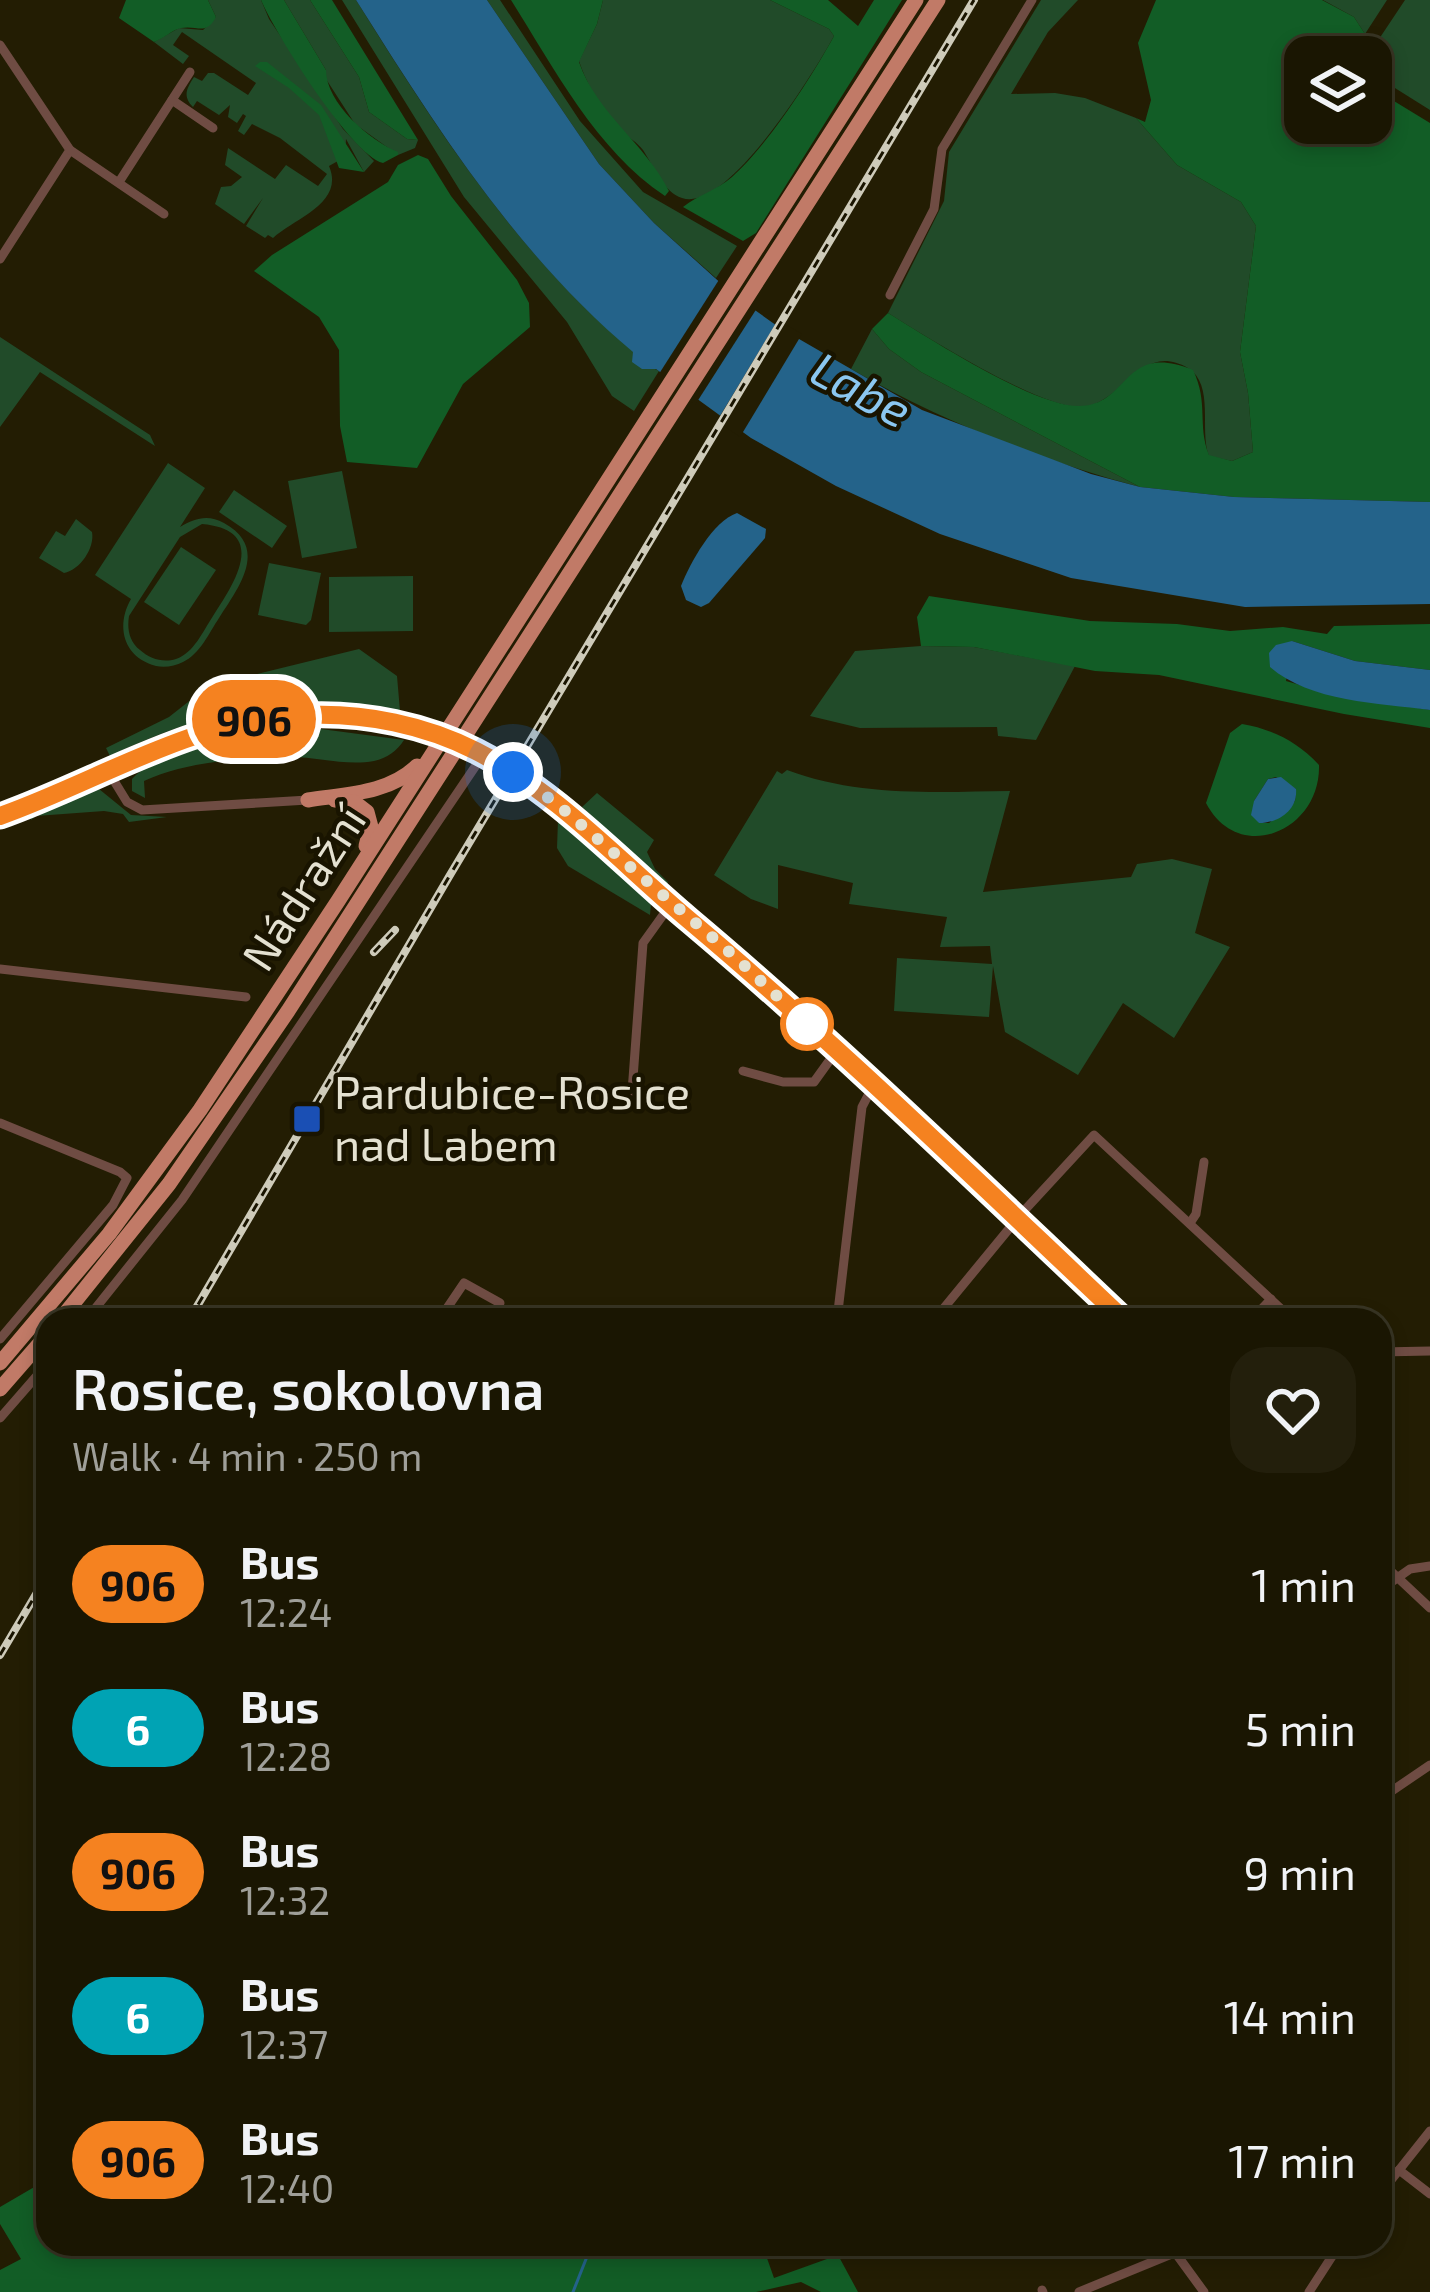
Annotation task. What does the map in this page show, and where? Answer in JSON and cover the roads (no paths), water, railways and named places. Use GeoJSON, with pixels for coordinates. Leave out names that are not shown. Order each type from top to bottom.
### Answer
{"type":"FeatureCollection","features":[{"type":"Feature","properties":{"kind":"main road","name":"Nádražní"},"geometry":{"type":"LineString","coordinates":[[46,1308],[144,1189],[355,874],[916,0]]}},
{"type":"Feature","properties":{"kind":"main road","name":"Nádražní"},"geometry":{"type":"LineString","coordinates":[[70,1308],[169,1184],[227,1100],[937,0]]}},
{"type":"Feature","properties":{"kind":"main road"},"geometry":{"type":"LineString","coordinates":[[308,800],[394,784],[440,742]]}},
{"type":"Feature","properties":{"kind":"main road"},"geometry":{"type":"LineString","coordinates":[[308,800],[354,802],[369,814],[371,832],[355,874]]}},
{"type":"Feature","properties":{"kind":"main road","name":"Nádražní"},"geometry":{"type":"LineString","coordinates":[[0,1363],[36,1320]]}},
{"type":"Feature","properties":{"kind":"main road"},"geometry":{"type":"LineString","coordinates":[[0,1389],[36,1348]]}},
{"type":"Feature","properties":{"kind":"street"},"geometry":{"type":"LineString","coordinates":[[890,295],[934,209],[942,149],[1032,0]]}},
{"type":"Feature","properties":{"kind":"street"},"geometry":{"type":"LineString","coordinates":[[0,45],[74,152],[164,214]]}},
{"type":"Feature","properties":{"kind":"street"},"geometry":{"type":"LineString","coordinates":[[119,182],[190,72]]}},
{"type":"Feature","properties":{"kind":"street"},"geometry":{"type":"LineString","coordinates":[[172,100],[213,128]]}},
{"type":"Feature","properties":{"kind":"street"},"geometry":{"type":"LineString","coordinates":[[0,260],[74,152]]}},
{"type":"Feature","properties":{"kind":"street"},"geometry":{"type":"LineString","coordinates":[[0,816],[169,743],[236,722],[327,715],[397,724],[483,754],[538,789],[837,1050],[1111,1308]]}},
{"type":"Feature","properties":{"kind":"street"},"geometry":{"type":"LineString","coordinates":[[96,1308],[172,1213],[483,754]]}},
{"type":"Feature","properties":{"kind":"street"},"geometry":{"type":"LineString","coordinates":[[107,771],[127,802],[142,810],[308,800]]}},
{"type":"Feature","properties":{"kind":"street"},"geometry":{"type":"LineString","coordinates":[[632,1092],[643,943],[671,904]]}},
{"type":"Feature","properties":{"kind":"street"},"geometry":{"type":"LineString","coordinates":[[0,969],[246,997]]}},
{"type":"Feature","properties":{"kind":"street"},"geometry":{"type":"LineString","coordinates":[[743,1071],[783,1082],[814,1082],[837,1050]]}},
{"type":"Feature","properties":{"kind":"street"},"geometry":{"type":"LineString","coordinates":[[838,1308],[862,1107],[874,1084]]}},
{"type":"Feature","properties":{"kind":"street"},"geometry":{"type":"LineString","coordinates":[[0,1123],[127,1178],[113,1205],[0,1339]]}},
{"type":"Feature","properties":{"kind":"street"},"geometry":{"type":"LineString","coordinates":[[944,1308],[1087,1138],[1094,1136],[1280,1308]]}},
{"type":"Feature","properties":{"kind":"street"},"geometry":{"type":"LineString","coordinates":[[1190,1223],[1203,1186],[1204,1162]]}},
{"type":"Feature","properties":{"kind":"street"},"geometry":{"type":"LineString","coordinates":[[448,1308],[464,1283],[500,1303]]}},
{"type":"Feature","properties":{"kind":"street"},"geometry":{"type":"LineString","coordinates":[[1261,1308],[1270,1299]]}},
{"type":"Feature","properties":{"kind":"street"},"geometry":{"type":"LineString","coordinates":[[1392,1352],[1430,1351]]}},
{"type":"Feature","properties":{"kind":"street"},"geometry":{"type":"LineString","coordinates":[[0,1418],[36,1377]]}},
{"type":"Feature","properties":{"kind":"street"},"geometry":{"type":"LineString","coordinates":[[1392,1581],[1430,1565]]}},
{"type":"Feature","properties":{"kind":"street"},"geometry":{"type":"LineString","coordinates":[[1392,1572],[1430,1608]]}},
{"type":"Feature","properties":{"kind":"street"},"geometry":{"type":"LineString","coordinates":[[1392,1791],[1430,1765]]}},
{"type":"Feature","properties":{"kind":"street"},"geometry":{"type":"LineString","coordinates":[[1392,2179],[1430,2131]]}},
{"type":"Feature","properties":{"kind":"street"},"geometry":{"type":"LineString","coordinates":[[1399,2170],[1430,2194]]}},
{"type":"Feature","properties":{"kind":"street"},"geometry":{"type":"LineString","coordinates":[[1079,2292],[1155,2256]]}},
{"type":"Feature","properties":{"kind":"street"},"geometry":{"type":"LineString","coordinates":[[1178,2256],[1204,2292]]}},
{"type":"Feature","properties":{"kind":"street"},"geometry":{"type":"LineString","coordinates":[[1309,2292],[1332,2256]]}},
{"type":"Feature","properties":{"kind":"water","name":"Labe"},"geometry":{"type":"Polygon","coordinates":[[[356,0],[487,0],[599,164],[654,223],[735,296],[780,328],[922,410],[1091,474],[1140,487],[1234,497],[1430,502],[1430,604],[1245,607],[1071,578],[940,534],[836,486],[751,438],[656,369],[642,369],[632,362],[633,352],[552,274],[481,187],[356,0]]]}},
{"type":"Feature","properties":{"kind":"water"},"geometry":{"type":"Polygon","coordinates":[[[737,513],[766,529],[765,538],[709,603],[701,607],[686,600],[681,586],[696,555],[719,525],[737,513]]]}},
{"type":"Feature","properties":{"kind":"water"},"geometry":{"type":"Polygon","coordinates":[[[1292,641],[1355,661],[1430,670],[1430,710],[1346,699],[1286,679],[1270,667],[1269,653],[1276,645],[1292,641]]]}},
{"type":"Feature","properties":{"kind":"water"},"geometry":{"type":"Polygon","coordinates":[[[1281,777],[1296,789],[1294,803],[1280,818],[1259,823],[1251,815],[1254,801],[1268,779],[1281,777]]]}},
{"type":"Feature","properties":{"kind":"waterway"},"geometry":{"type":"LineString","coordinates":[[573,2292],[587,2256]]}},
{"type":"Feature","properties":{"kind":"railway"},"geometry":{"type":"LineString","coordinates":[[196,1308],[974,0]]}},
{"type":"Feature","properties":{"kind":"railway"},"geometry":{"type":"LineString","coordinates":[[374,952],[395,930]]}},
{"type":"Feature","properties":{"kind":"railway"},"geometry":{"type":"LineString","coordinates":[[0,1655],[36,1594]]}},
{"type":"Feature","properties":{"kind":"place","name":"Pardubice-Rosice nad Labem"},"geometry":{"type":"Point","coordinates":[307,1119]}}]}
